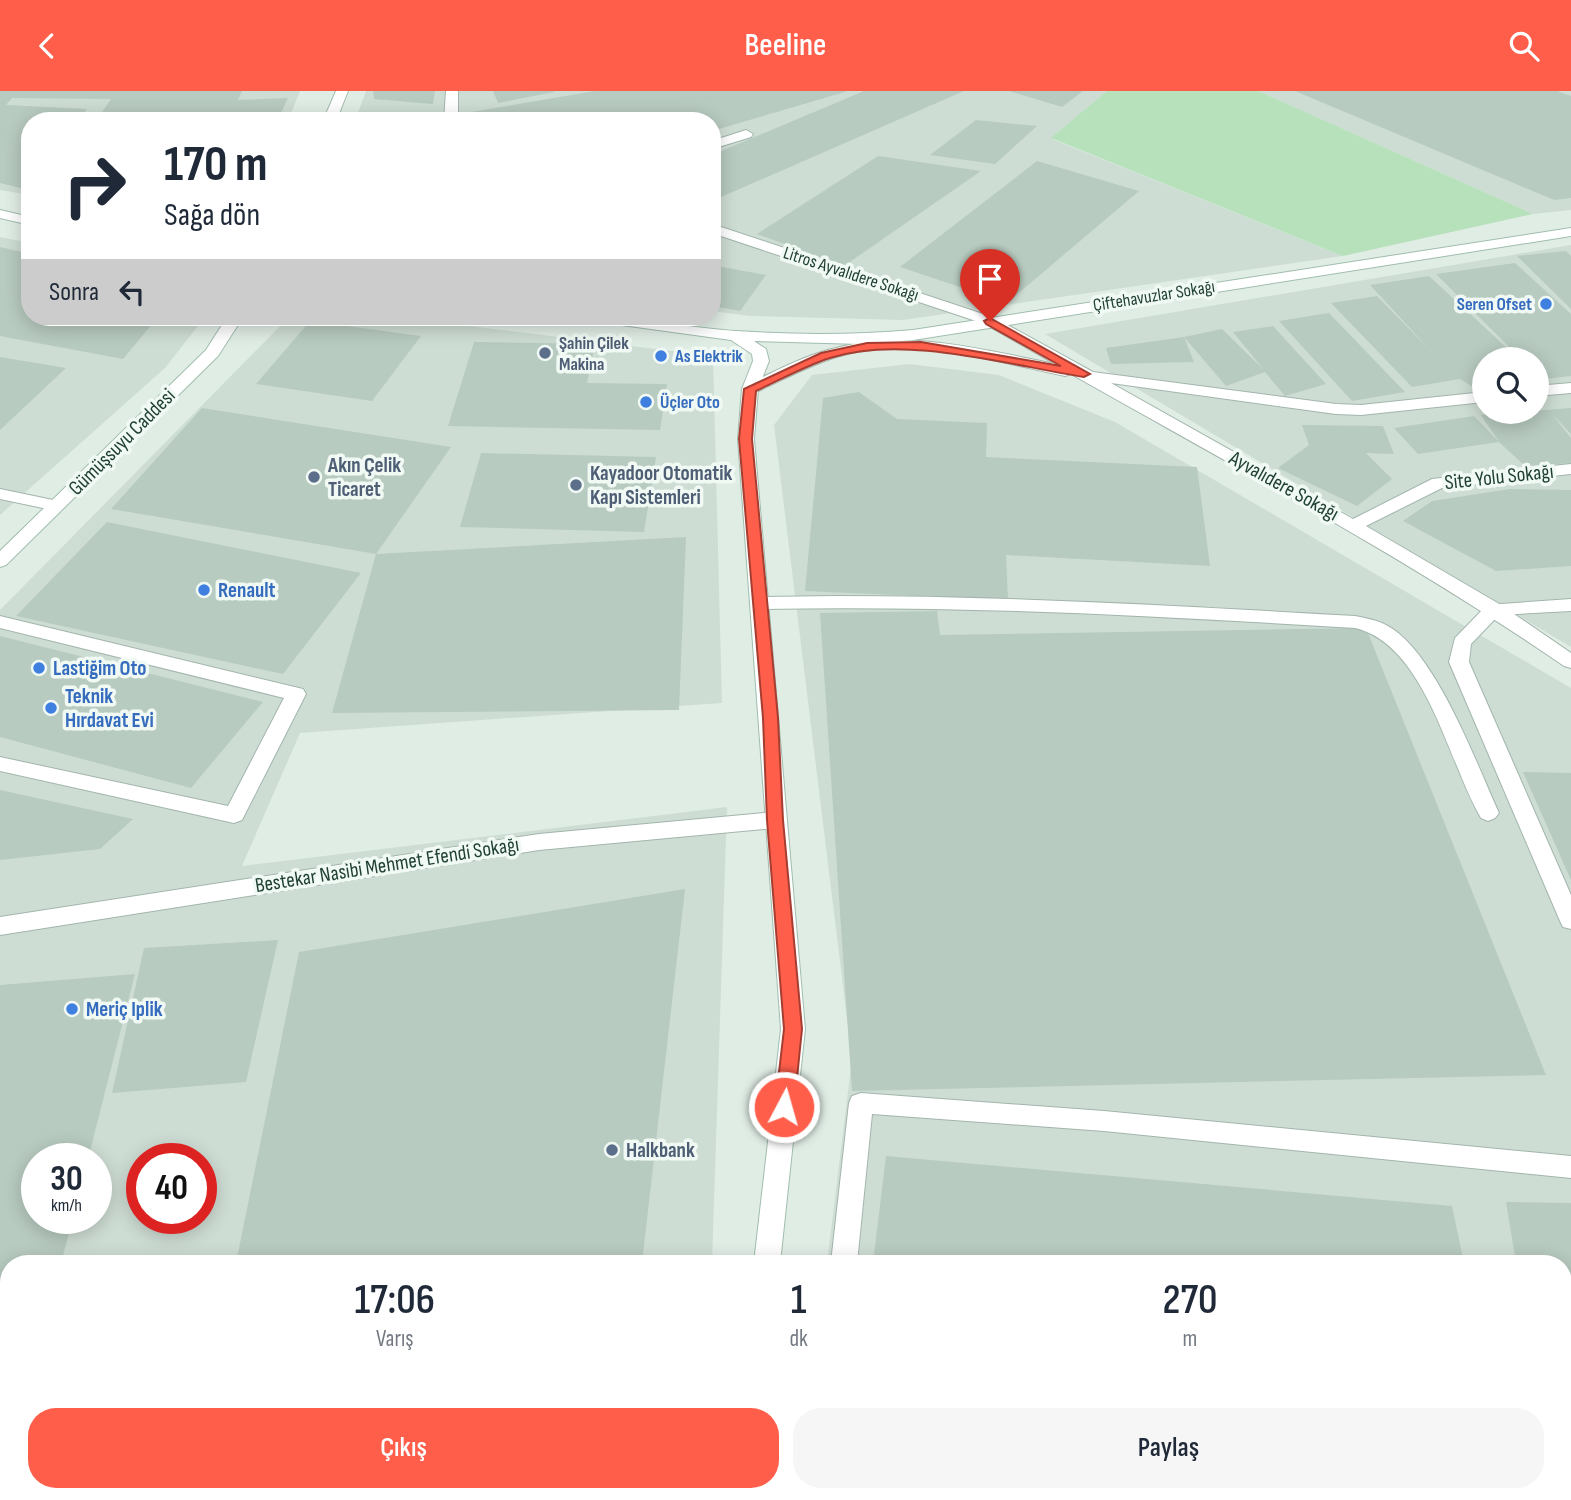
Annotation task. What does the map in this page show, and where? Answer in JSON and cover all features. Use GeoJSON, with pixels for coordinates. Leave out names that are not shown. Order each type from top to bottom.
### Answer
{"type":"FeatureCollection","features":[{"type":"Feature","properties":{"kind":"street"},"geometry":{"type":"LineString","coordinates":[[333,112],[342,91]]}},
{"type":"Feature","properties":{"kind":"street"},"geometry":{"type":"LineString","coordinates":[[451,112],[452,91]]}},
{"type":"Feature","properties":{"kind":"street"},"geometry":{"type":"LineString","coordinates":[[721,142],[746,134]]}},
{"type":"Feature","properties":{"kind":"street"},"geometry":{"type":"LineString","coordinates":[[0,201],[21,205]]}},
{"type":"Feature","properties":{"kind":"street"},"geometry":{"type":"LineString","coordinates":[[0,214],[21,219]]}},
{"type":"Feature","properties":{"kind":"street","name":"Litros Ayvalıdere Sokağı"},"geometry":{"type":"LineString","coordinates":[[721,232],[990,321]]}},
{"type":"Feature","properties":{"kind":"street","name":"Çiftehavuzlar Sokağı"},"geometry":{"type":"LineString","coordinates":[[664,326],[735,336],[861,339],[913,335],[1571,232]]}},
{"type":"Feature","properties":{"kind":"street","name":"Ayvalıdere Sokağı"},"geometry":{"type":"LineString","coordinates":[[990,321],[1353,526],[1494,609],[1571,662]]}},
{"type":"Feature","properties":{"kind":"street","name":"Gümüşsuyu Caddesi"},"geometry":{"type":"LineString","coordinates":[[0,561],[212,353],[229,326]]}},
{"type":"Feature","properties":{"kind":"street"},"geometry":{"type":"LineString","coordinates":[[950,350],[945,345],[945,337],[951,329]]}},
{"type":"Feature","properties":{"kind":"street"},"geometry":{"type":"LineString","coordinates":[[735,336],[760,352],[761,361],[750,389],[746,439],[793,1029],[768,1255]]}},
{"type":"Feature","properties":{"kind":"street"},"geometry":{"type":"LineString","coordinates":[[750,389],[825,355],[847,349],[892,345],[950,350],[1084,374],[1335,409],[1361,410],[1472,398]]}},
{"type":"Feature","properties":{"kind":"street"},"geometry":{"type":"LineString","coordinates":[[1549,390],[1571,387]]}},
{"type":"Feature","properties":{"kind":"street","name":"Site Yolu Sokağı"},"geometry":{"type":"LineString","coordinates":[[1353,526],[1438,482],[1571,469]]}},
{"type":"Feature","properties":{"kind":"street"},"geometry":{"type":"LineString","coordinates":[[0,494],[57,506]]}},
{"type":"Feature","properties":{"kind":"street"},"geometry":{"type":"LineString","coordinates":[[760,603],[870,600],[1065,604],[1354,622],[1381,630],[1406,650],[1430,690],[1488,813]]}},
{"type":"Feature","properties":{"kind":"street"},"geometry":{"type":"LineString","coordinates":[[1571,605],[1494,609],[1462,642],[1459,662],[1571,921]]}},
{"type":"Feature","properties":{"kind":"street"},"geometry":{"type":"LineString","coordinates":[[0,622],[296,695],[234,815],[0,764]]}},
{"type":"Feature","properties":{"kind":"street","name":"Bestekar Nasibi Mehmet Efendi Sokağı"},"geometry":{"type":"LineString","coordinates":[[0,926],[539,842],[775,820]]}},
{"type":"Feature","properties":{"kind":"street"},"geometry":{"type":"LineString","coordinates":[[846,1255],[861,1103],[1118,1122],[1571,1167]]}},
{"type":"Feature","properties":{"kind":"shaded area"},"geometry":{"type":"Polygon","coordinates":[[[0,91],[300,91],[292,112],[21,112],[21,194],[0,190],[0,91]]]}},
{"type":"Feature","properties":{"kind":"shaded area"},"geometry":{"type":"Polygon","coordinates":[[[366,91],[1107,91],[1052,139],[1343,256],[903,320],[750,316],[721,312],[721,112],[358,112],[366,91]]]}},
{"type":"Feature","properties":{"kind":"shaded area"},"geometry":{"type":"Polygon","coordinates":[[[1258,91],[1571,91],[1571,210],[1533,214],[1258,91]]]}},
{"type":"Feature","properties":{"kind":"shaded area"},"geometry":{"type":"Polygon","coordinates":[[[0,237],[21,241],[21,326],[198,326],[165,368],[0,515],[0,237]]]}},
{"type":"Feature","properties":{"kind":"shaded area"},"geometry":{"type":"Polygon","coordinates":[[[1571,245],[1571,647],[1045,334],[1571,245]]]}},
{"type":"Feature","properties":{"kind":"shaded area"},"geometry":{"type":"Polygon","coordinates":[[[280,326],[468,326],[713,356],[722,703],[300,733],[242,866],[727,807],[712,1255],[0,1255],[0,610],[280,326]]]}},
{"type":"Feature","properties":{"kind":"shaded area"},"geometry":{"type":"Polygon","coordinates":[[[909,364],[999,375],[1115,422],[1571,688],[1571,1255],[828,1255],[852,1059],[774,425],[812,375],[909,364]]]}},
{"type":"Feature","properties":{"kind":"green space"},"geometry":{"type":"Polygon","coordinates":[[[1107,91],[1258,91],[1533,214],[1343,256],[1051,138],[1107,91]]]}},
{"type":"Feature","properties":{"kind":"building"},"geometry":{"type":"Polygon","coordinates":[[[0,91],[242,91],[238,100],[288,98],[281,112],[102,112],[111,99],[12,98],[6,105],[87,109],[85,112],[21,112],[21,188],[0,183],[0,91]]]}},
{"type":"Feature","properties":{"kind":"building"},"geometry":{"type":"Polygon","coordinates":[[[373,91],[435,91],[433,104],[374,99],[373,91]]]}},
{"type":"Feature","properties":{"kind":"building"},"geometry":{"type":"Polygon","coordinates":[[[493,91],[554,91],[554,92],[498,103],[493,91]]]}},
{"type":"Feature","properties":{"kind":"building"},"geometry":{"type":"Polygon","coordinates":[[[595,91],[845,91],[721,128],[721,112],[472,112],[595,91]]]}},
{"type":"Feature","properties":{"kind":"building"},"geometry":{"type":"Polygon","coordinates":[[[864,91],[964,91],[721,197],[721,151],[864,91]]]}},
{"type":"Feature","properties":{"kind":"building"},"geometry":{"type":"Polygon","coordinates":[[[1009,91],[1083,91],[1062,107],[1009,91]]]}},
{"type":"Feature","properties":{"kind":"building"},"geometry":{"type":"Polygon","coordinates":[[[1295,91],[1557,91],[1571,96],[1571,198],[1554,200],[1295,91]]]}},
{"type":"Feature","properties":{"kind":"building"},"geometry":{"type":"Polygon","coordinates":[[[976,120],[1037,126],[995,164],[930,155],[976,120]]]}},
{"type":"Feature","properties":{"kind":"building"},"geometry":{"type":"Polygon","coordinates":[[[878,156],[981,171],[844,266],[757,234],[878,156]]]}},
{"type":"Feature","properties":{"kind":"building"},"geometry":{"type":"Polygon","coordinates":[[[1037,161],[1139,191],[1007,303],[900,267],[1037,161]]]}},
{"type":"Feature","properties":{"kind":"building"},"geometry":{"type":"Polygon","coordinates":[[[0,247],[21,252],[21,326],[150,326],[123,359],[0,336],[0,247]]]}},
{"type":"Feature","properties":{"kind":"building"},"geometry":{"type":"Polygon","coordinates":[[[1566,251],[1571,256],[1571,309],[1517,256],[1566,251]]]}},
{"type":"Feature","properties":{"kind":"building"},"geometry":{"type":"Polygon","coordinates":[[[1515,263],[1571,314],[1571,376],[1549,379],[1549,347],[1509,347],[1436,274],[1515,263]]]}},
{"type":"Feature","properties":{"kind":"building"},"geometry":{"type":"Polygon","coordinates":[[[721,267],[766,275],[740,311],[721,308],[721,267]]]}},
{"type":"Feature","properties":{"kind":"building"},"geometry":{"type":"Polygon","coordinates":[[[1429,276],[1506,347],[1472,347],[1472,386],[1460,379],[1412,387],[1331,303],[1377,296],[1432,352],[1370,285],[1429,276]]]}},
{"type":"Feature","properties":{"kind":"building"},"geometry":{"type":"Polygon","coordinates":[[[1329,313],[1405,392],[1352,401],[1279,321],[1329,313]]]}},
{"type":"Feature","properties":{"kind":"building"},"geometry":{"type":"Polygon","coordinates":[[[306,326],[347,326],[421,336],[372,401],[256,384],[306,326]]]}},
{"type":"Feature","properties":{"kind":"building"},"geometry":{"type":"Polygon","coordinates":[[[1273,326],[1326,384],[1285,396],[1265,372],[1226,386],[1184,337],[1222,329],[1264,370],[1233,332],[1273,326]]]}},
{"type":"Feature","properties":{"kind":"building"},"geometry":{"type":"Polygon","coordinates":[[[1184,337],[1194,362],[1111,364],[1106,348],[1184,337]]]}},
{"type":"Feature","properties":{"kind":"building"},"geometry":{"type":"Polygon","coordinates":[[[474,342],[595,344],[587,383],[667,384],[660,430],[448,426],[474,342]]]}},
{"type":"Feature","properties":{"kind":"building"},"geometry":{"type":"Polygon","coordinates":[[[0,357],[66,368],[0,430],[0,357]]]}},
{"type":"Feature","properties":{"kind":"building"},"geometry":{"type":"Polygon","coordinates":[[[859,392],[897,419],[987,423],[986,457],[1197,467],[1210,566],[1006,555],[1008,600],[805,591],[823,398],[859,392]]]}},
{"type":"Feature","properties":{"kind":"building"},"geometry":{"type":"Polygon","coordinates":[[[202,408],[451,447],[376,554],[111,509],[202,408]]]}},
{"type":"Feature","properties":{"kind":"building"},"geometry":{"type":"Polygon","coordinates":[[[1571,408],[1571,434],[1552,414],[1571,438],[1571,463],[1525,466],[1499,442],[1487,424],[1549,424],[1549,410],[1571,408]]]}},
{"type":"Feature","properties":{"kind":"building"},"geometry":{"type":"Polygon","coordinates":[[[1472,416],[1472,424],[1482,424],[1499,442],[1418,454],[1394,428],[1472,416]]]}},
{"type":"Feature","properties":{"kind":"building"},"geometry":{"type":"Polygon","coordinates":[[[1302,425],[1383,426],[1394,454],[1366,453],[1392,479],[1357,506],[1278,468],[1309,445],[1302,425]]]}},
{"type":"Feature","properties":{"kind":"building"},"geometry":{"type":"Polygon","coordinates":[[[481,453],[656,457],[644,532],[460,527],[481,453]]]}},
{"type":"Feature","properties":{"kind":"building"},"geometry":{"type":"Polygon","coordinates":[[[1510,489],[1571,490],[1571,566],[1496,571],[1403,521],[1432,501],[1510,489]]]}},
{"type":"Feature","properties":{"kind":"building"},"geometry":{"type":"Polygon","coordinates":[[[107,522],[361,573],[283,674],[16,616],[107,522]]]}},
{"type":"Feature","properties":{"kind":"building"},"geometry":{"type":"Polygon","coordinates":[[[686,537],[679,710],[332,713],[376,554],[686,537]]]}},
{"type":"Feature","properties":{"kind":"building"},"geometry":{"type":"Polygon","coordinates":[[[937,611],[940,635],[1366,628],[1546,1075],[852,1091],[820,613],[937,611]]]}},
{"type":"Feature","properties":{"kind":"building"},"geometry":{"type":"Polygon","coordinates":[[[0,636],[263,702],[191,788],[0,737],[0,636]]]}},
{"type":"Feature","properties":{"kind":"building"},"geometry":{"type":"Polygon","coordinates":[[[1523,772],[1571,773],[1571,880],[1523,772]]]}},
{"type":"Feature","properties":{"kind":"building"},"geometry":{"type":"Polygon","coordinates":[[[0,790],[133,819],[100,849],[0,860],[0,790]]]}},
{"type":"Feature","properties":{"kind":"building"},"geometry":{"type":"Polygon","coordinates":[[[685,889],[643,1255],[238,1255],[299,952],[685,889]]]}},
{"type":"Feature","properties":{"kind":"building"},"geometry":{"type":"Polygon","coordinates":[[[278,940],[246,1082],[112,1093],[144,948],[278,940]]]}},
{"type":"Feature","properties":{"kind":"building"},"geometry":{"type":"Polygon","coordinates":[[[135,974],[92,1143],[21,1143],[21,1234],[69,1234],[63,1255],[0,1255],[0,985],[135,974]]]}},
{"type":"Feature","properties":{"kind":"building"},"geometry":{"type":"Polygon","coordinates":[[[886,1156],[1452,1206],[1462,1255],[874,1255],[886,1156]]]}},
{"type":"Feature","properties":{"kind":"building"},"geometry":{"type":"Polygon","coordinates":[[[1506,1202],[1571,1203],[1571,1255],[1515,1255],[1506,1202]]]}},
{"type":"Feature","properties":{"kind":"place","name":"Seren Ofset"},"geometry":{"type":"Point","coordinates":[1546,304]}},
{"type":"Feature","properties":{"kind":"place","name":"Şahin Çilek Makina"},"geometry":{"type":"Point","coordinates":[545,353]}},
{"type":"Feature","properties":{"kind":"place","name":"As Elektrik"},"geometry":{"type":"Point","coordinates":[661,356]}},
{"type":"Feature","properties":{"kind":"place","name":"Üçler Oto"},"geometry":{"type":"Point","coordinates":[646,402]}},
{"type":"Feature","properties":{"kind":"place","name":"Akın Çelik Ticaret"},"geometry":{"type":"Point","coordinates":[314,477]}},
{"type":"Feature","properties":{"kind":"place","name":"Kayadoor Otomatik Kapı Sistemleri"},"geometry":{"type":"Point","coordinates":[576,485]}},
{"type":"Feature","properties":{"kind":"place","name":"Renault"},"geometry":{"type":"Point","coordinates":[204,590]}},
{"type":"Feature","properties":{"kind":"place","name":"Lastiğim Oto"},"geometry":{"type":"Point","coordinates":[39,668]}},
{"type":"Feature","properties":{"kind":"place","name":"Teknik Hırdavat Evi"},"geometry":{"type":"Point","coordinates":[51,708]}},
{"type":"Feature","properties":{"kind":"place","name":"Meriç Iplik"},"geometry":{"type":"Point","coordinates":[72,1009]}},
{"type":"Feature","properties":{"kind":"place","name":"Halkbank"},"geometry":{"type":"Point","coordinates":[612,1150]}},
{"type":"Feature","properties":{"kind":"route"},"geometry":{"type":"LineString","coordinates":[[784,1107],[793,1029],[746,439],[750,389],[825,355],[867,346],[921,346],[1084,374],[990,321]]}}]}
